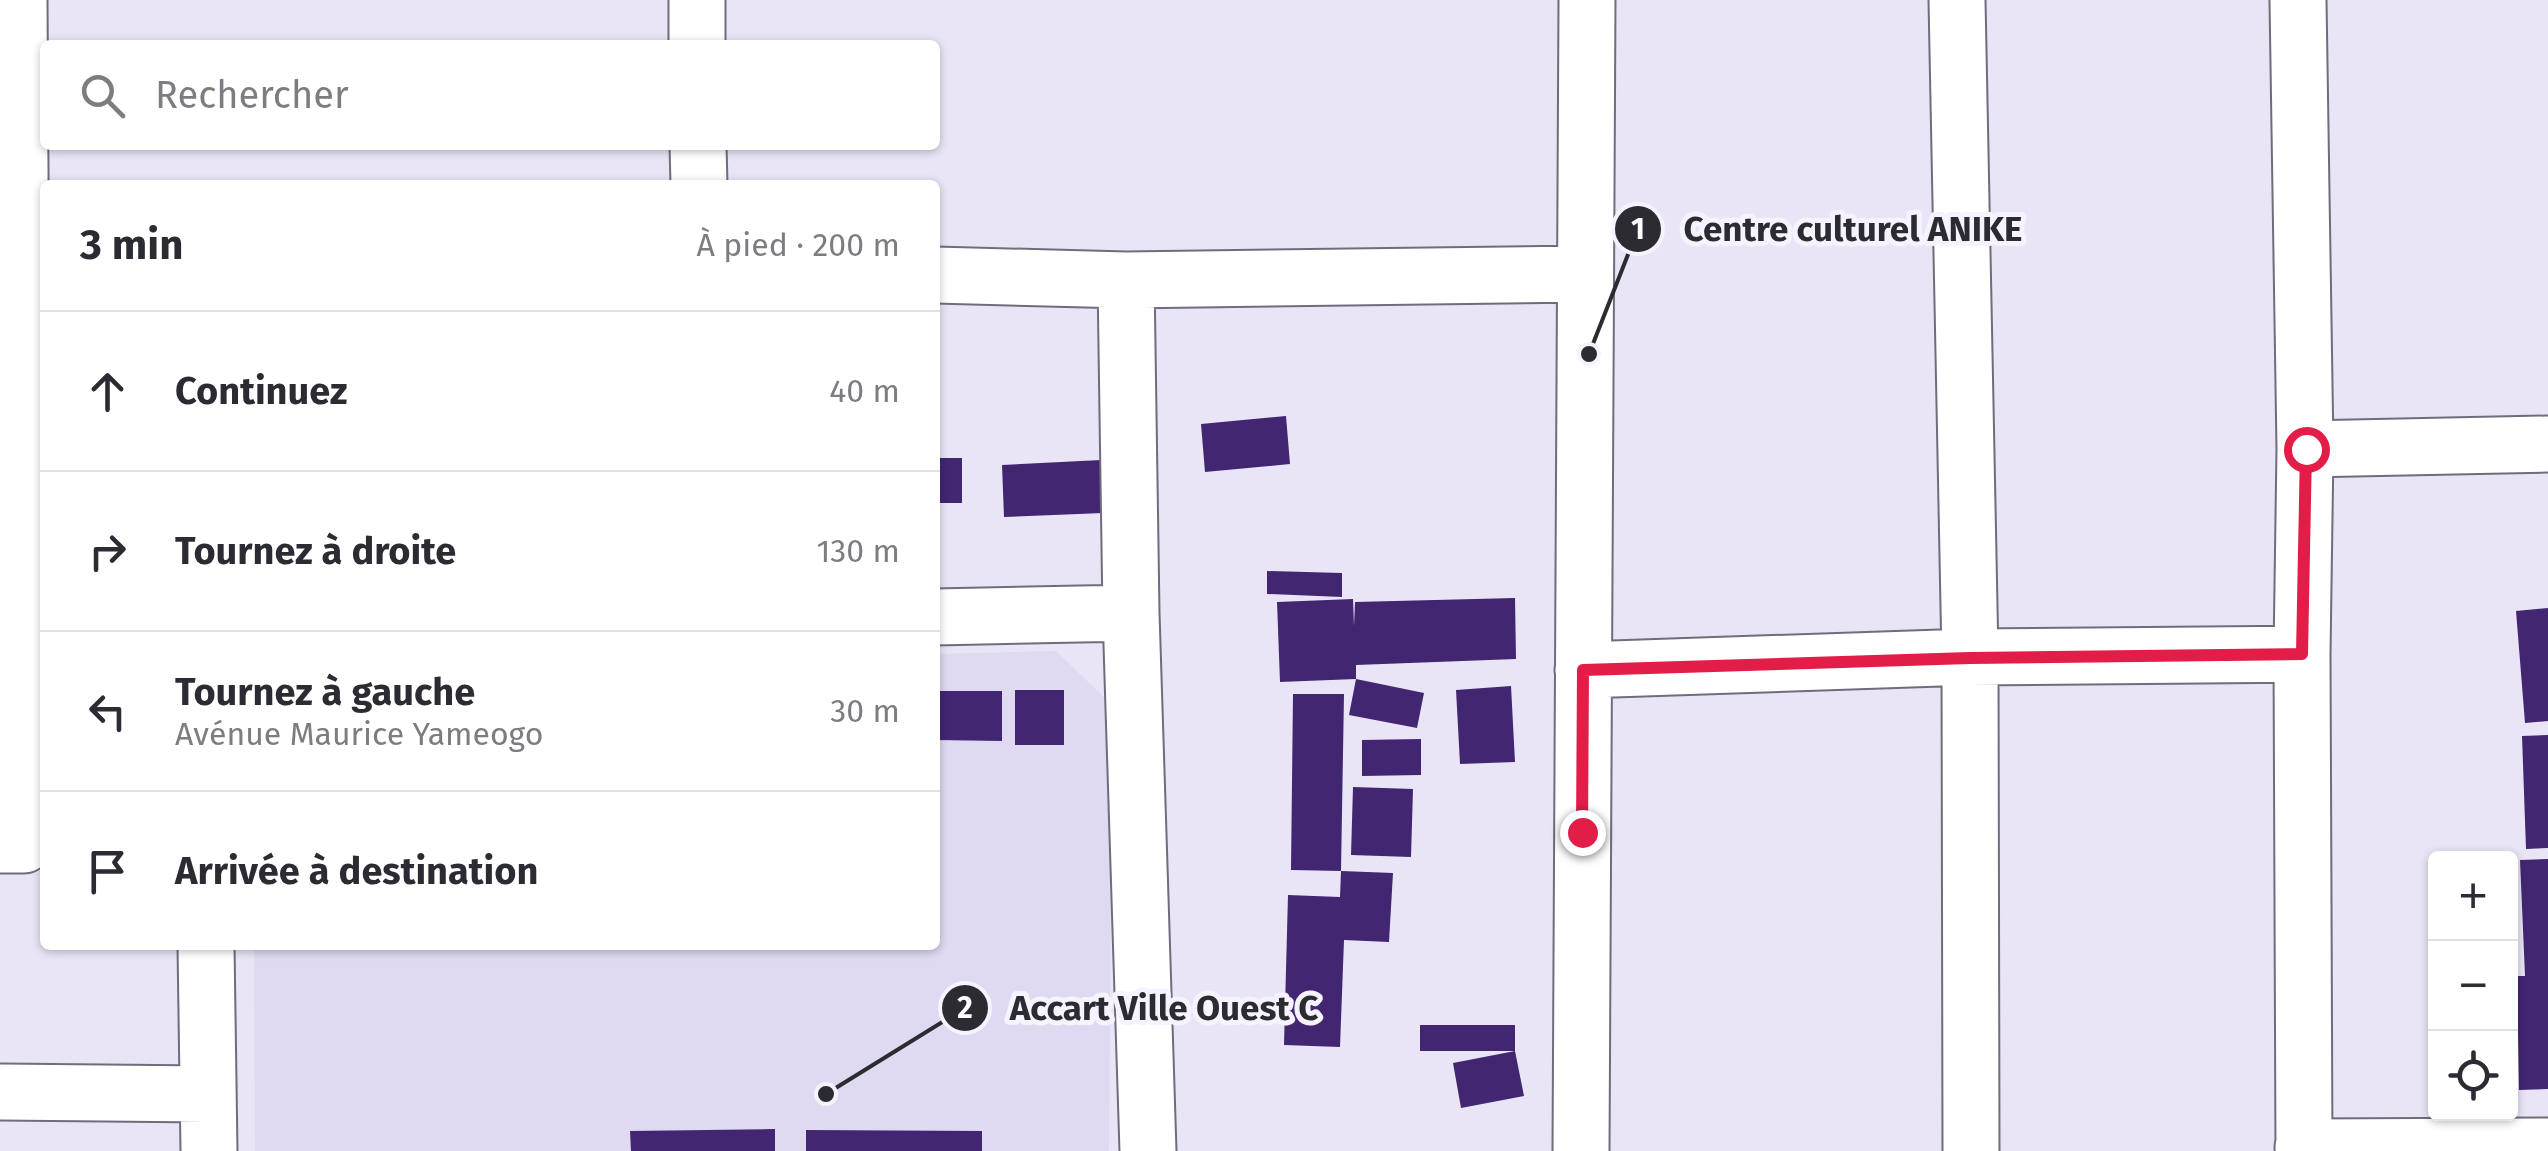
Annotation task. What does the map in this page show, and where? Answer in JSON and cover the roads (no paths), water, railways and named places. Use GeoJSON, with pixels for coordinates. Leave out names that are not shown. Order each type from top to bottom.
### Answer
{"type":"FeatureCollection","features":[{"type":"Feature","properties":{"kind":"street"},"geometry":{"type":"LineString","coordinates":[[0,845],[24,845],[19,0]]}},
{"type":"Feature","properties":{"kind":"street"},"geometry":{"type":"LineString","coordinates":[[697,0],[698,40]]}},
{"type":"Feature","properties":{"kind":"street"},"geometry":{"type":"LineString","coordinates":[[1581,1151],[1587,0]]}},
{"type":"Feature","properties":{"kind":"street"},"geometry":{"type":"LineString","coordinates":[[1957,0],[1970,658],[1971,1151]]}},
{"type":"Feature","properties":{"kind":"street"},"geometry":{"type":"LineString","coordinates":[[2298,0],[2306,449],[2302,654],[2304,1149],[2548,1146]]}},
{"type":"Feature","properties":{"kind":"street"},"geometry":{"type":"LineString","coordinates":[[698,150],[698,180]]}},
{"type":"Feature","properties":{"kind":"street"},"geometry":{"type":"LineString","coordinates":[[940,275],[1126,280],[1584,274]]}},
{"type":"Feature","properties":{"kind":"street"},"geometry":{"type":"LineString","coordinates":[[1126,280],[1148,1151]]}},
{"type":"Feature","properties":{"kind":"street"},"geometry":{"type":"LineString","coordinates":[[2306,449],[2548,444]]}},
{"type":"Feature","properties":{"kind":"street"},"geometry":{"type":"LineString","coordinates":[[940,617],[1132,613]]}},
{"type":"Feature","properties":{"kind":"street"},"geometry":{"type":"LineString","coordinates":[[1583,670],[1970,658],[2302,654]]}},
{"type":"Feature","properties":{"kind":"street"},"geometry":{"type":"LineString","coordinates":[[206,950],[209,1151]]}},
{"type":"Feature","properties":{"kind":"street"},"geometry":{"type":"LineString","coordinates":[[0,1092],[207,1094]]}},
{"type":"Feature","properties":{"kind":"place","name":"Centre culturel ANIKE"},"geometry":{"type":"Point","coordinates":[1589,354]}},
{"type":"Feature","properties":{"kind":"place","name":"Accart Ville Ouest C"},"geometry":{"type":"Point","coordinates":[826,1094]}}]}
